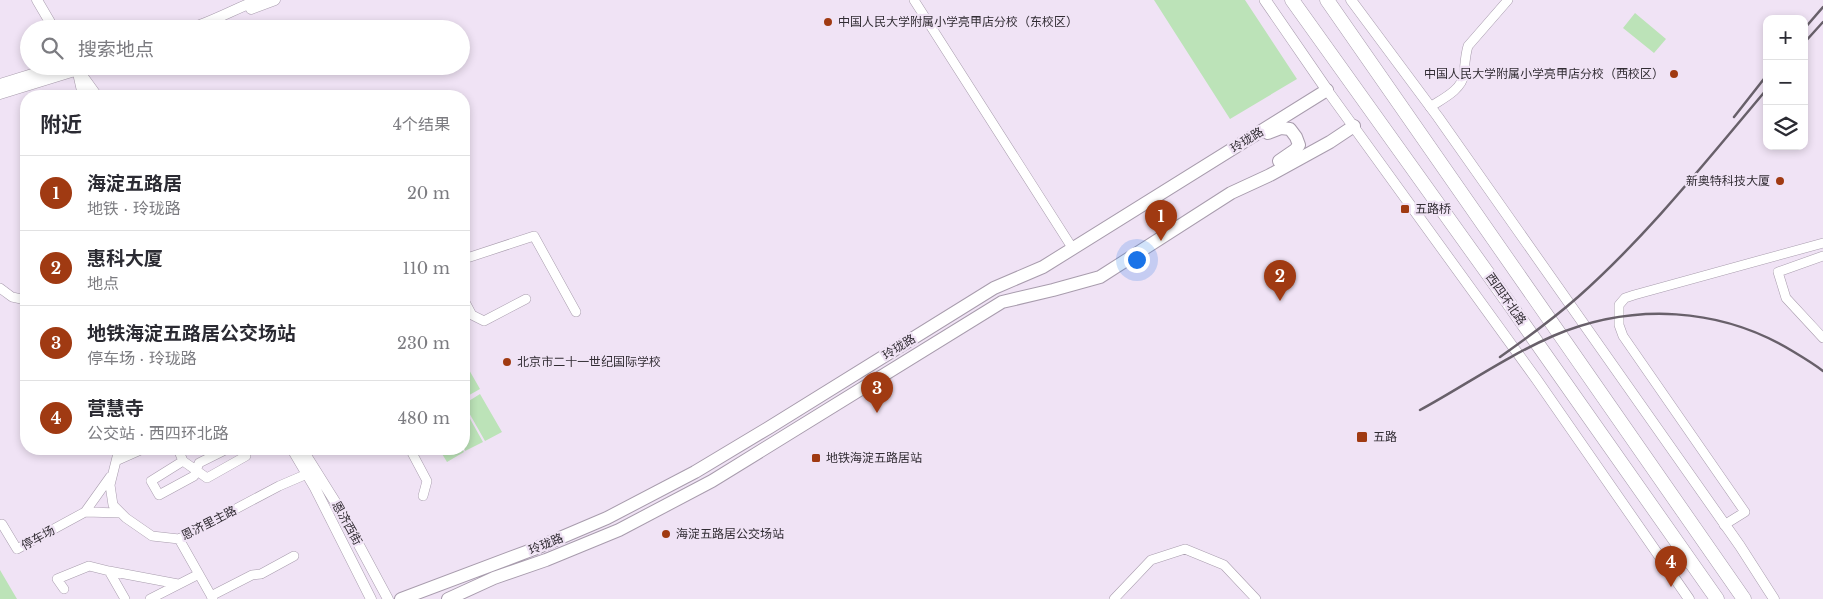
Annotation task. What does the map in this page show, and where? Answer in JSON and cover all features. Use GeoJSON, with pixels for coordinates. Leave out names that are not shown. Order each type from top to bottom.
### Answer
{"type":"FeatureCollection","features":[{"type":"Feature","properties":{"kind":"highway","name":"西四环北路"},"geometry":{"type":"LineString","coordinates":[[1292,0],[1506,299],[1717,599]]}},
{"type":"Feature","properties":{"kind":"highway","name":"西四环北路"},"geometry":{"type":"LineString","coordinates":[[1327,0],[1744,599]]}},
{"type":"Feature","properties":{"kind":"main road","name":"西四环北路"},"geometry":{"type":"LineString","coordinates":[[1265,0],[1327,90]]}},
{"type":"Feature","properties":{"kind":"main road","name":"玲珑路"},"geometry":{"type":"LineString","coordinates":[[401,599],[534,549],[607,518],[695,472],[994,288],[1043,267],[1073,249],[1327,90]]}},
{"type":"Feature","properties":{"kind":"main road","name":"玲珑路"},"geometry":{"type":"LineString","coordinates":[[448,599],[494,578],[546,560],[619,530],[712,481],[1002,302],[1100,278],[1231,193],[1330,142],[1354,126]]}},
{"type":"Feature","properties":{"kind":"main road"},"geometry":{"type":"LineString","coordinates":[[1231,193],[1299,146],[1290,128],[1281,128],[1244,142]]}},
{"type":"Feature","properties":{"kind":"street"},"geometry":{"type":"LineString","coordinates":[[37,0],[49,20]]}},
{"type":"Feature","properties":{"kind":"street"},"geometry":{"type":"LineString","coordinates":[[214,20],[258,0]]}},
{"type":"Feature","properties":{"kind":"street"},"geometry":{"type":"LineString","coordinates":[[226,20],[243,11],[275,0]]}},
{"type":"Feature","properties":{"kind":"street"},"geometry":{"type":"LineString","coordinates":[[914,0],[1073,249]]}},
{"type":"Feature","properties":{"kind":"street"},"geometry":{"type":"LineString","coordinates":[[1352,0],[1430,107],[1774,599]]}},
{"type":"Feature","properties":{"kind":"street"},"geometry":{"type":"LineString","coordinates":[[1430,107],[1460,86],[1464,76],[1465,55],[1468,46],[1508,0]]}},
{"type":"Feature","properties":{"kind":"street"},"geometry":{"type":"LineString","coordinates":[[0,84],[29,75]]}},
{"type":"Feature","properties":{"kind":"street"},"geometry":{"type":"LineString","coordinates":[[0,94],[56,75]]}},
{"type":"Feature","properties":{"kind":"street"},"geometry":{"type":"LineString","coordinates":[[79,75],[82,90]]}},
{"type":"Feature","properties":{"kind":"street"},"geometry":{"type":"LineString","coordinates":[[82,75],[93,90]]}},
{"type":"Feature","properties":{"kind":"street","name":"西四环北路"},"geometry":{"type":"LineString","coordinates":[[1327,90],[1532,372],[1689,599]]}},
{"type":"Feature","properties":{"kind":"street"},"geometry":{"type":"LineString","coordinates":[[470,256],[534,236],[576,312]]}},
{"type":"Feature","properties":{"kind":"street"},"geometry":{"type":"LineString","coordinates":[[1724,525],[1745,512],[1623,336],[1619,325],[1619,305],[1625,298],[1634,295],[1823,243]]}},
{"type":"Feature","properties":{"kind":"street"},"geometry":{"type":"LineString","coordinates":[[1823,256],[1778,272],[1786,298],[1823,338]]}},
{"type":"Feature","properties":{"kind":"street"},"geometry":{"type":"LineString","coordinates":[[0,288],[12,297],[20,299]]}},
{"type":"Feature","properties":{"kind":"street"},"geometry":{"type":"LineString","coordinates":[[470,311],[472,315],[484,321],[526,299]]}},
{"type":"Feature","properties":{"kind":"street","name":"恩济里主路"},"geometry":{"type":"LineString","coordinates":[[118,455],[110,485],[113,505],[152,536],[179,539],[280,486],[307,474]]}},
{"type":"Feature","properties":{"kind":"street"},"geometry":{"type":"LineString","coordinates":[[116,461],[130,455]]}},
{"type":"Feature","properties":{"kind":"street"},"geometry":{"type":"LineString","coordinates":[[180,455],[183,461],[207,478],[245,455]]}},
{"type":"Feature","properties":{"kind":"street"},"geometry":{"type":"LineString","coordinates":[[183,461],[151,481],[160,494],[194,476],[199,463],[215,455]]}},
{"type":"Feature","properties":{"kind":"street","name":"恩济西街"},"geometry":{"type":"LineString","coordinates":[[296,455],[371,599]]}},
{"type":"Feature","properties":{"kind":"street","name":"恩济西街"},"geometry":{"type":"LineString","coordinates":[[306,455],[339,508],[388,599]]}},
{"type":"Feature","properties":{"kind":"street"},"geometry":{"type":"LineString","coordinates":[[413,455],[427,481],[422,496]]}},
{"type":"Feature","properties":{"kind":"street"},"geometry":{"type":"LineString","coordinates":[[85,512],[113,473]]}},
{"type":"Feature","properties":{"kind":"street"},"geometry":{"type":"LineString","coordinates":[[85,512],[121,513]]}},
{"type":"Feature","properties":{"kind":"street","name":"停车场"},"geometry":{"type":"LineString","coordinates":[[2,524],[17,549],[85,512]]}},
{"type":"Feature","properties":{"kind":"street"},"geometry":{"type":"LineString","coordinates":[[179,539],[212,597],[252,575],[261,574],[294,556]]}},
{"type":"Feature","properties":{"kind":"street"},"geometry":{"type":"LineString","coordinates":[[1114,599],[1151,560],[1185,549],[1224,565],[1256,599]]}},
{"type":"Feature","properties":{"kind":"street"},"geometry":{"type":"LineString","coordinates":[[64,589],[57,579],[89,566],[178,584]]}},
{"type":"Feature","properties":{"kind":"street"},"geometry":{"type":"LineString","coordinates":[[108,571],[124,598]]}},
{"type":"Feature","properties":{"kind":"street"},"geometry":{"type":"LineString","coordinates":[[150,599],[199,574]]}},
{"type":"Feature","properties":{"kind":"green space"},"geometry":{"type":"Polygon","coordinates":[[[1154,0],[1245,0],[1297,79],[1230,119],[1154,0]]]}},
{"type":"Feature","properties":{"kind":"green space"},"geometry":{"type":"Polygon","coordinates":[[[1635,13],[1666,39],[1654,53],[1623,28],[1635,13]]]}},
{"type":"Feature","properties":{"kind":"green space"},"geometry":{"type":"Polygon","coordinates":[[[470,372],[480,389],[470,395],[470,372]]]}},
{"type":"Feature","properties":{"kind":"green space"},"geometry":{"type":"Polygon","coordinates":[[[480,394],[502,432],[485,441],[470,415],[470,400],[480,394]]]}},
{"type":"Feature","properties":{"kind":"green space"},"geometry":{"type":"Polygon","coordinates":[[[470,419],[483,442],[470,448],[470,419]]]}},
{"type":"Feature","properties":{"kind":"green space"},"geometry":{"type":"Polygon","coordinates":[[[443,455],[459,455],[447,462],[443,455]]]}},
{"type":"Feature","properties":{"kind":"green space"},"geometry":{"type":"Polygon","coordinates":[[[0,570],[17,599],[0,599],[0,570]]]}},
{"type":"Feature","properties":{"kind":"railway"},"geometry":{"type":"LineString","coordinates":[[1808,24],[1823,7]]}},
{"type":"Feature","properties":{"kind":"railway"},"geometry":{"type":"LineString","coordinates":[[1808,39],[1823,22]]}},
{"type":"Feature","properties":{"kind":"railway"},"geometry":{"type":"LineString","coordinates":[[1734,117],[1763,80]]}},
{"type":"Feature","properties":{"kind":"railway"},"geometry":{"type":"LineString","coordinates":[[1500,357],[1569,305],[1629,248],[1653,223],[1763,94]]}},
{"type":"Feature","properties":{"kind":"railway"},"geometry":{"type":"LineString","coordinates":[[1420,410],[1502,362],[1553,336],[1583,325],[1645,314],[1676,314],[1707,318],[1737,326],[1766,337],[1813,363],[1823,371]]}},
{"type":"Feature","properties":{"kind":"place","name":"中国人民大学附属小学亮甲店分校（东校区）"},"geometry":{"type":"Point","coordinates":[828,22]}},
{"type":"Feature","properties":{"kind":"place","name":"中国人民大学附属小学亮甲店分校（西校区）"},"geometry":{"type":"Point","coordinates":[1674,74]}},
{"type":"Feature","properties":{"kind":"place","name":"新奥特科技大厦"},"geometry":{"type":"Point","coordinates":[1780,181]}},
{"type":"Feature","properties":{"kind":"place","name":"五路桥"},"geometry":{"type":"Point","coordinates":[1405,209]}},
{"type":"Feature","properties":{"kind":"place","name":"海淀五路居"},"geometry":{"type":"Point","coordinates":[1161,241]}},
{"type":"Feature","properties":{"kind":"place","name":"惠科大厦"},"geometry":{"type":"Point","coordinates":[1280,301]}},
{"type":"Feature","properties":{"kind":"place","name":"北京市二十一世纪国际学校"},"geometry":{"type":"Point","coordinates":[507,362]}},
{"type":"Feature","properties":{"kind":"place","name":"地铁海淀五路居公交场站"},"geometry":{"type":"Point","coordinates":[877,413]}},
{"type":"Feature","properties":{"kind":"place","name":"五路"},"geometry":{"type":"Point","coordinates":[1362,437]}},
{"type":"Feature","properties":{"kind":"place","name":"地铁海淀五路居站"},"geometry":{"type":"Point","coordinates":[816,458]}},
{"type":"Feature","properties":{"kind":"place","name":"海淀五路居公交场站"},"geometry":{"type":"Point","coordinates":[666,534]}},
{"type":"Feature","properties":{"kind":"place","name":"营慧寺"},"geometry":{"type":"Point","coordinates":[1671,587]}}]}
